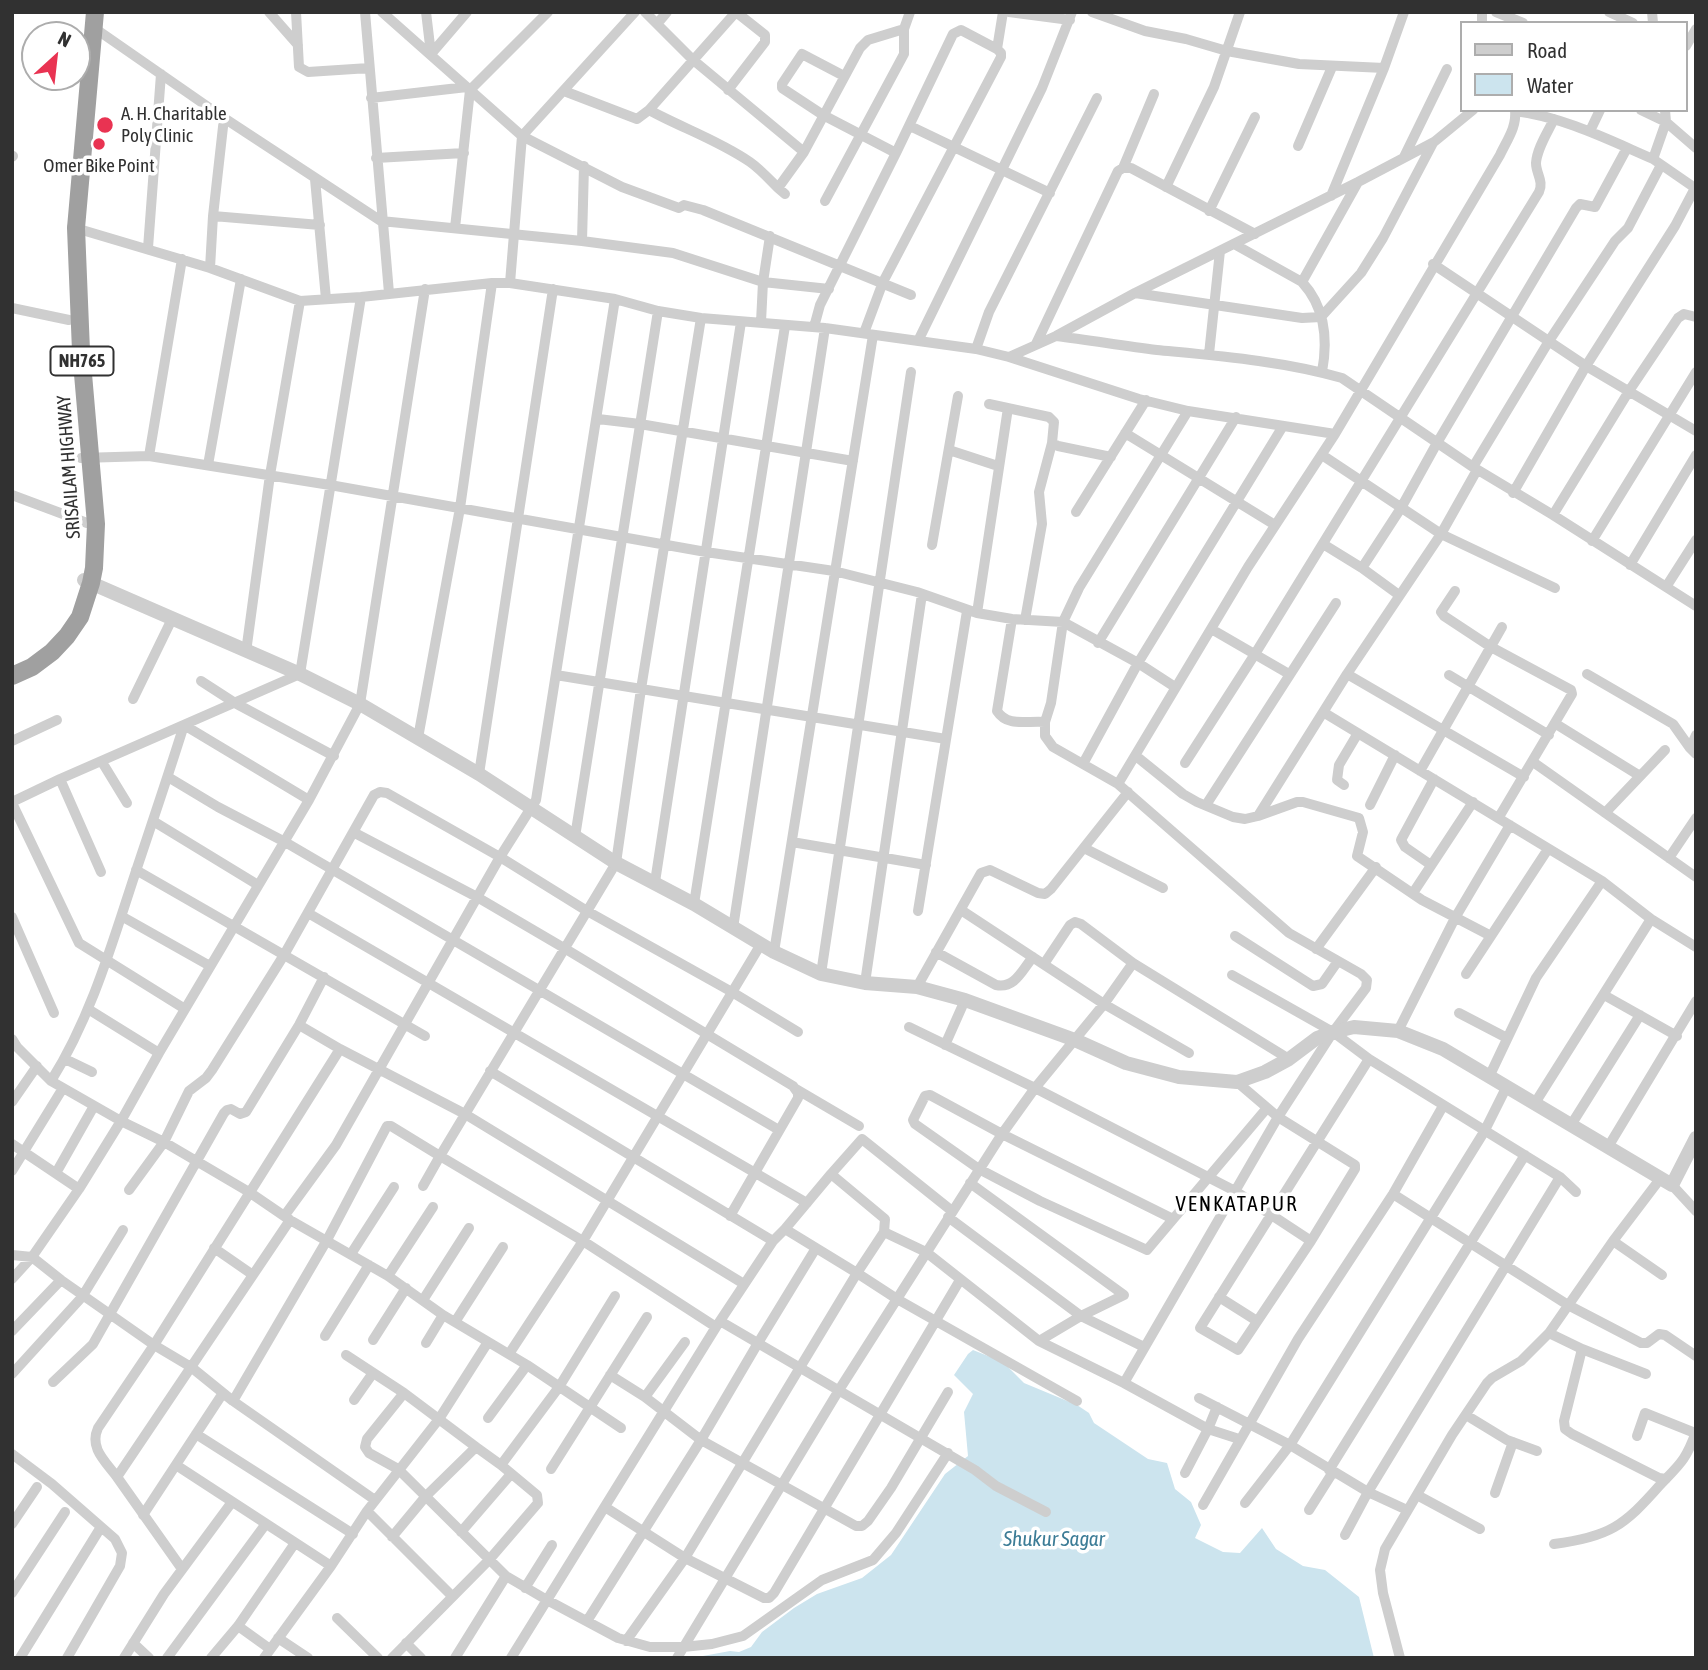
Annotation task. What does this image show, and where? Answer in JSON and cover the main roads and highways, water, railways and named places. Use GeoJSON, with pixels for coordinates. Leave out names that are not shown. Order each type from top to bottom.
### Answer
{"type":"FeatureCollection","features":[{"type":"Feature","properties":{"kind":"highway","name":"SRISAILAM HIGHWAY"},"geometry":{"type":"LineString","coordinates":[[12,676],[42,659],[66,636],[79,617],[88,581],[96,524],[85,457],[69,320],[66,255],[72,227],[91,17]]}},
{"type":"Feature","properties":{"kind":"highway","name":"SRISAILAM HIGHWAY"},"geometry":{"type":"LineString","coordinates":[[12,667],[33,657],[55,638],[88,581],[81,351],[72,227]]}},
{"type":"Feature","properties":{"kind":"water","name":"Shukur Sagar"},"geometry":{"type":"Polygon","coordinates":[[[973,1350],[1003,1362],[1024,1383],[1077,1405],[1089,1413],[1094,1423],[1148,1459],[1167,1463],[1175,1489],[1191,1502],[1201,1525],[1195,1538],[1223,1552],[1240,1553],[1262,1528],[1276,1549],[1303,1566],[1325,1570],[1359,1597],[1374,1658],[692,1658],[730,1651],[739,1652],[751,1647],[762,1632],[794,1608],[817,1594],[862,1578],[891,1555],[945,1474],[968,1456],[964,1412],[973,1394],[954,1375],[973,1350]]]}},
{"type":"Feature","properties":{"kind":"place","name":"A. H. Charitable Poly Clinic"},"geometry":{"type":"Point","coordinates":[105,125]}},
{"type":"Feature","properties":{"kind":"place","name":"Omer Bike Point"},"geometry":{"type":"Point","coordinates":[99,144]}},
{"type":"Feature","properties":{"kind":"district","name":"VENKATAPUR"},"geometry":{"type":"Point","coordinates":[1237,1204]}}]}
